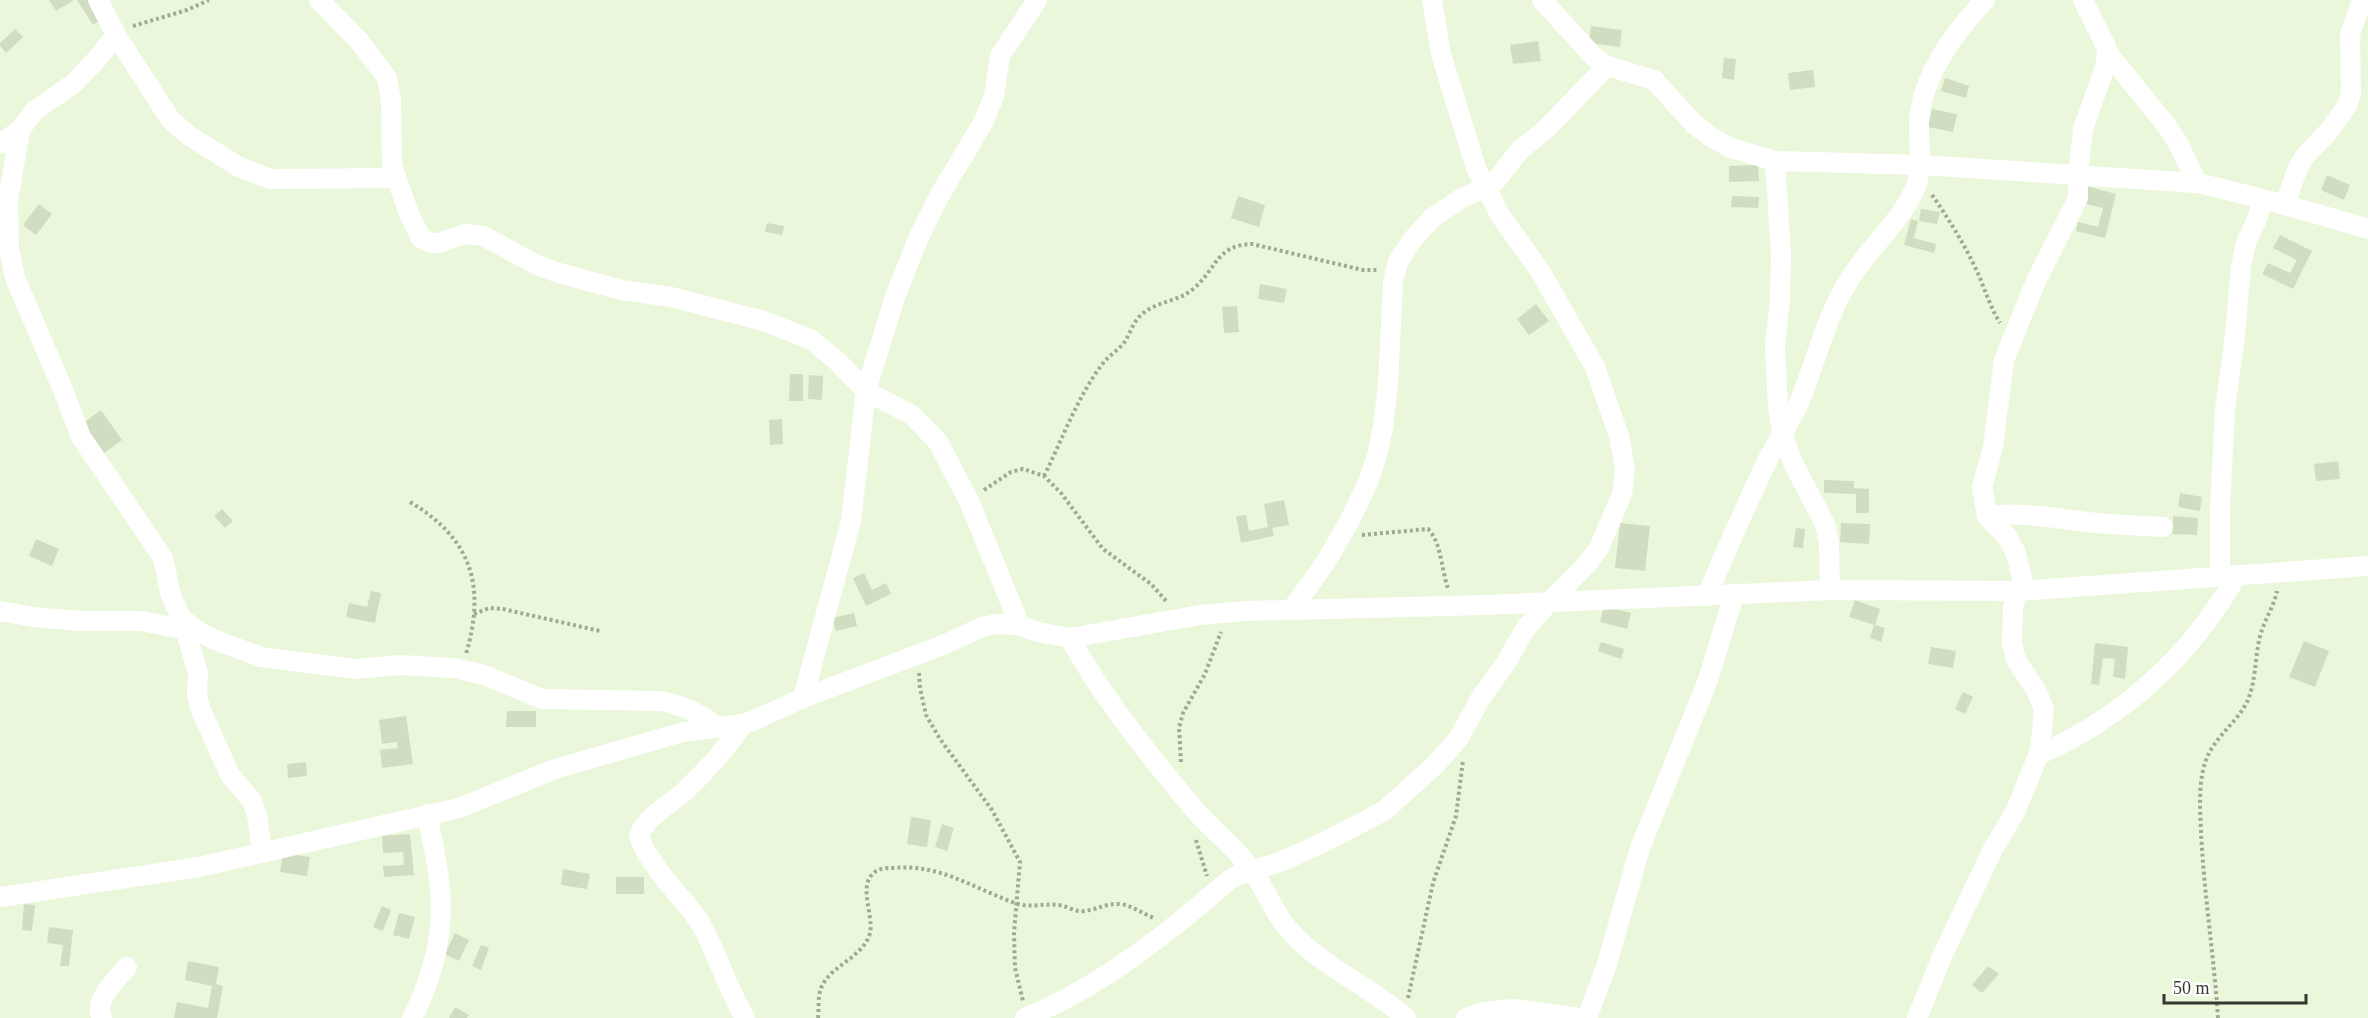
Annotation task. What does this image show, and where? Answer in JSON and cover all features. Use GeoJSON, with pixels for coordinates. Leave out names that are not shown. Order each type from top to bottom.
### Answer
{"type":"FeatureCollection","features":[{"type":"Feature","properties":{"kind":"street"},"geometry":{"type":"LineString","coordinates":[[98,0],[116,35],[170,119],[188,135],[238,167],[270,179],[396,178]]}},
{"type":"Feature","properties":{"kind":"street"},"geometry":{"type":"LineString","coordinates":[[320,0],[360,42],[387,78],[391,100],[391,155],[396,178],[409,214],[421,238],[438,243],[465,234],[483,236],[539,266],[559,273],[622,290],[671,297],[787,328],[812,340],[866,390],[912,415],[927,429],[947,456],[969,501],[1018,625]]}},
{"type":"Feature","properties":{"kind":"street"},"geometry":{"type":"LineString","coordinates":[[803,698],[851,521],[866,390],[895,297],[918,239],[950,177],[984,121],[994,96],[1000,56],[1005,45],[1037,0]]}},
{"type":"Feature","properties":{"kind":"street"},"geometry":{"type":"LineString","coordinates":[[1027,1017],[1083,990],[1161,938],[1241,872],[1271,866],[1394,804],[1435,765],[1459,738],[1480,699],[1507,661],[1526,628],[1587,564],[1599,548],[1622,494],[1625,469],[1619,436],[1595,367],[1545,278],[1500,215],[1485,188],[1460,122],[1436,34],[1432,0]]}},
{"type":"Feature","properties":{"kind":"street"},"geometry":{"type":"LineString","coordinates":[[1542,0],[1593,56],[1607,66],[1654,80],[1694,123],[1711,137],[1731,148],[1775,161],[1920,171],[2078,174],[2198,183],[2285,204],[2368,229]]}},
{"type":"Feature","properties":{"kind":"street"},"geometry":{"type":"LineString","coordinates":[[1707,596],[1728,542],[1782,432],[1798,405],[1836,304],[1851,277],[1905,208],[1920,171],[1919,122],[1928,80],[1971,14],[1985,0]]}},
{"type":"Feature","properties":{"kind":"street"},"geometry":{"type":"LineString","coordinates":[[1917,1018],[1943,954],[2014,812],[2038,755],[2044,709],[2036,690],[2016,660],[2012,643],[2013,607],[2022,590],[2016,553],[2007,537],[1987,516],[1982,487],[1993,447],[2004,360],[2036,281],[2076,207],[2078,198],[2083,129],[2105,67],[2107,52],[2083,0]]}},
{"type":"Feature","properties":{"kind":"street"},"geometry":{"type":"LineString","coordinates":[[2285,204],[2297,170],[2305,156],[2329,131],[2348,104],[2351,93],[2350,34],[2362,0]]}},
{"type":"Feature","properties":{"kind":"street"},"geometry":{"type":"LineString","coordinates":[[0,144],[20,130],[34,111],[73,84],[116,35]]}},
{"type":"Feature","properties":{"kind":"street"},"geometry":{"type":"LineString","coordinates":[[2107,52],[2167,126],[2198,183]]}},
{"type":"Feature","properties":{"kind":"street"},"geometry":{"type":"LineString","coordinates":[[1292,609],[1326,562],[1369,480],[1383,427],[1394,271],[1413,239],[1432,218],[1462,198],[1485,188],[1498,178],[1520,150],[1546,129],[1607,66]]}},
{"type":"Feature","properties":{"kind":"street"},"geometry":{"type":"LineString","coordinates":[[20,130],[8,201],[9,248],[15,278],[81,437],[163,558],[171,596],[189,627],[198,673],[197,694],[200,708],[230,775],[252,801],[257,815],[262,853]]}},
{"type":"Feature","properties":{"kind":"street"},"geometry":{"type":"LineString","coordinates":[[1775,161],[1781,254],[1780,298],[1775,346],[1782,432],[1792,463],[1825,524],[1829,543],[1830,590]]}},
{"type":"Feature","properties":{"kind":"street"},"geometry":{"type":"LineString","coordinates":[[2038,755],[2068,742],[2144,690],[2196,639],[2220,606],[2229,576],[2220,509],[2225,409],[2240,298],[2241,267],[2246,243],[2257,219],[2262,200]]}},
{"type":"Feature","properties":{"kind":"street"},"geometry":{"type":"LineString","coordinates":[[1987,516],[2008,513],[2029,514],[2107,524],[2163,527]]}},
{"type":"Feature","properties":{"kind":"street"},"geometry":{"type":"LineString","coordinates":[[0,897],[199,867],[459,808],[555,769],[682,732],[743,724],[982,627],[997,624],[1018,625],[1038,632],[1070,638],[1200,615],[1292,609],[1549,602],[1830,590],[2022,590],[2368,566]]}},
{"type":"Feature","properties":{"kind":"street"},"geometry":{"type":"LineString","coordinates":[[1587,1018],[1607,964],[1640,848],[1708,681],[1734,594]]}},
{"type":"Feature","properties":{"kind":"street"},"geometry":{"type":"LineString","coordinates":[[0,611],[34,618],[142,621],[189,627],[261,657],[355,669],[399,665],[462,670],[502,682],[542,699],[671,703],[701,714],[718,727]]}},
{"type":"Feature","properties":{"kind":"street"},"geometry":{"type":"LineString","coordinates":[[1070,638],[1094,680],[1142,743],[1195,810],[1251,869],[1290,932],[1312,952],[1405,1017]]}},
{"type":"Feature","properties":{"kind":"street"},"geometry":{"type":"LineString","coordinates":[[743,724],[708,767],[670,804],[647,822],[639,835],[642,847],[701,924],[735,1002],[745,1018]]}},
{"type":"Feature","properties":{"kind":"street"},"geometry":{"type":"LineString","coordinates":[[412,1018],[431,966],[440,925],[439,882],[427,814]]}},
{"type":"Feature","properties":{"kind":"street"},"geometry":{"type":"LineString","coordinates":[[102,1018],[99,1010],[101,1000],[127,967]]}},
{"type":"Feature","properties":{"kind":"street"},"geometry":{"type":"LineString","coordinates":[[1466,1018],[1482,1012],[1514,1009],[1580,1018]]}},
{"type":"Feature","properties":{"kind":"path"},"geometry":{"type":"LineString","coordinates":[[116,35],[127,28],[188,10],[209,0]]}},
{"type":"Feature","properties":{"kind":"path"},"geometry":{"type":"LineString","coordinates":[[1920,171],[1960,237],[1976,269],[1988,301],[2012,340]]}},
{"type":"Feature","properties":{"kind":"path"},"geometry":{"type":"LineString","coordinates":[[1044,476],[1085,392],[1105,361],[1124,342],[1138,317],[1150,307],[1180,297],[1192,290],[1223,253],[1238,244],[1252,244],[1363,270],[1394,271]]}},
{"type":"Feature","properties":{"kind":"path"},"geometry":{"type":"LineString","coordinates":[[969,501],[1011,472],[1023,469],[1044,476],[1080,516],[1096,541],[1151,584],[1165,598],[1177,620]]}},
{"type":"Feature","properties":{"kind":"path"},"geometry":{"type":"LineString","coordinates":[[410,502],[423,509],[458,545],[466,558],[474,582],[473,614],[462,670]]}},
{"type":"Feature","properties":{"kind":"path"},"geometry":{"type":"LineString","coordinates":[[1340,537],[1428,529],[1437,544],[1443,574],[1454,605]]}},
{"type":"Feature","properties":{"kind":"path"},"geometry":{"type":"LineString","coordinates":[[2218,1018],[2202,870],[2200,806],[2203,779],[2206,761],[2211,751],[2247,702],[2253,684],[2260,634],[2276,595],[2281,572]]}},
{"type":"Feature","properties":{"kind":"path"},"geometry":{"type":"LineString","coordinates":[[473,614],[489,608],[503,609],[600,631]]}},
{"type":"Feature","properties":{"kind":"path"},"geometry":{"type":"LineString","coordinates":[[1181,768],[1179,728],[1183,713],[1205,674],[1220,633],[1231,613]]}},
{"type":"Feature","properties":{"kind":"path"},"geometry":{"type":"LineString","coordinates":[[918,654],[920,688],[926,715],[940,739],[997,818],[1020,862],[1015,968],[1027,1017]]}},
{"type":"Feature","properties":{"kind":"path"},"geometry":{"type":"LineString","coordinates":[[1405,1017],[1433,883],[1456,816],[1464,757]]}},
{"type":"Feature","properties":{"kind":"path"},"geometry":{"type":"LineString","coordinates":[[1195,833],[1213,894]]}},
{"type":"Feature","properties":{"kind":"path"},"geometry":{"type":"LineString","coordinates":[[818,1018],[820,989],[826,980],[857,953],[870,935],[871,918],[867,888],[869,879],[875,872],[882,869],[908,866],[927,868],[1028,906],[1060,905],[1078,911],[1119,904],[1158,918],[1181,921]]}},
{"type":"Feature","properties":{"kind":"building"},"geometry":{"type":"Polygon","coordinates":[[[49,0],[74,0],[56,11],[49,0]]]}},
{"type":"Feature","properties":{"kind":"building"},"geometry":{"type":"Polygon","coordinates":[[[77,0],[89,0],[101,20],[93,25],[77,0]]]}},
{"type":"Feature","properties":{"kind":"building"},"geometry":{"type":"Polygon","coordinates":[[[1591,26],[1622,30],[1620,47],[1589,43],[1591,26]]]}},
{"type":"Feature","properties":{"kind":"building"},"geometry":{"type":"Polygon","coordinates":[[[15,29],[23,37],[6,53],[0,43],[15,29]]]}},
{"type":"Feature","properties":{"kind":"building"},"geometry":{"type":"Polygon","coordinates":[[[1538,41],[1541,61],[1513,64],[1510,45],[1538,41]]]}},
{"type":"Feature","properties":{"kind":"building"},"geometry":{"type":"Polygon","coordinates":[[[1724,58],[1736,59],[1734,80],[1722,78],[1724,58]]]}},
{"type":"Feature","properties":{"kind":"building"},"geometry":{"type":"Polygon","coordinates":[[[1813,70],[1815,87],[1790,90],[1788,73],[1813,70]]]}},
{"type":"Feature","properties":{"kind":"building"},"geometry":{"type":"Polygon","coordinates":[[[1945,78],[1969,86],[1966,98],[1941,91],[1945,78]]]}},
{"type":"Feature","properties":{"kind":"building"},"geometry":{"type":"Polygon","coordinates":[[[1932,109],[1957,114],[1953,132],[1928,127],[1932,109]]]}},
{"type":"Feature","properties":{"kind":"building"},"geometry":{"type":"Polygon","coordinates":[[[1758,165],[1759,181],[1729,182],[1729,166],[1758,165]]]}},
{"type":"Feature","properties":{"kind":"building"},"geometry":{"type":"Polygon","coordinates":[[[2327,175],[2350,185],[2344,200],[2321,190],[2327,175]]]}},
{"type":"Feature","properties":{"kind":"building"},"geometry":{"type":"Polygon","coordinates":[[[2086,186],[2116,194],[2105,238],[2076,231],[2078,222],[2098,227],[2103,208],[2081,203],[2086,186]]]}},
{"type":"Feature","properties":{"kind":"building"},"geometry":{"type":"Polygon","coordinates":[[[1238,196],[1265,205],[1259,227],[1231,218],[1238,196]]]}},
{"type":"Feature","properties":{"kind":"building"},"geometry":{"type":"Polygon","coordinates":[[[1732,196],[1759,197],[1758,208],[1731,207],[1732,196]]]}},
{"type":"Feature","properties":{"kind":"building"},"geometry":{"type":"Polygon","coordinates":[[[39,204],[52,214],[36,235],[23,225],[39,204]]]}},
{"type":"Feature","properties":{"kind":"building"},"geometry":{"type":"Polygon","coordinates":[[[1921,209],[1940,212],[1937,224],[1919,221],[1921,209]]]}},
{"type":"Feature","properties":{"kind":"building"},"geometry":{"type":"Polygon","coordinates":[[[1911,219],[1918,221],[1914,238],[1936,244],[1934,253],[1904,245],[1911,219]]]}},
{"type":"Feature","properties":{"kind":"building"},"geometry":{"type":"Polygon","coordinates":[[[767,223],[784,226],[782,235],[765,232],[767,223]]]}},
{"type":"Feature","properties":{"kind":"building"},"geometry":{"type":"Polygon","coordinates":[[[2280,235],[2312,251],[2293,289],[2262,274],[2268,263],[2290,273],[2297,260],[2273,248],[2280,235]]]}},
{"type":"Feature","properties":{"kind":"building"},"geometry":{"type":"Polygon","coordinates":[[[1260,284],[1287,289],[1284,303],[1258,299],[1260,284]]]}},
{"type":"Feature","properties":{"kind":"building"},"geometry":{"type":"Polygon","coordinates":[[[1536,304],[1549,321],[1529,335],[1517,319],[1536,304]]]}},
{"type":"Feature","properties":{"kind":"building"},"geometry":{"type":"Polygon","coordinates":[[[1237,306],[1239,332],[1224,333],[1222,307],[1237,306]]]}},
{"type":"Feature","properties":{"kind":"building"},"geometry":{"type":"Polygon","coordinates":[[[790,374],[803,374],[803,401],[789,401],[790,374]]]}},
{"type":"Feature","properties":{"kind":"building"},"geometry":{"type":"Polygon","coordinates":[[[809,375],[823,376],[822,400],[808,399],[809,375]]]}},
{"type":"Feature","properties":{"kind":"building"},"geometry":{"type":"Polygon","coordinates":[[[101,410],[122,440],[104,453],[82,424],[101,410]]]}},
{"type":"Feature","properties":{"kind":"building"},"geometry":{"type":"Polygon","coordinates":[[[782,419],[783,444],[770,445],[769,420],[782,419]]]}},
{"type":"Feature","properties":{"kind":"building"},"geometry":{"type":"Polygon","coordinates":[[[2338,461],[2340,479],[2316,481],[2314,464],[2338,461]]]}},
{"type":"Feature","properties":{"kind":"building"},"geometry":{"type":"Polygon","coordinates":[[[1824,480],[1854,481],[1854,488],[1869,489],[1869,513],[1856,513],[1856,494],[1824,493],[1824,480]]]}},
{"type":"Feature","properties":{"kind":"building"},"geometry":{"type":"Polygon","coordinates":[[[2180,493],[2202,497],[2200,511],[2178,507],[2180,493]]]}},
{"type":"Feature","properties":{"kind":"building"},"geometry":{"type":"Polygon","coordinates":[[[1284,500],[1289,525],[1272,528],[1274,536],[1241,543],[1236,516],[1246,515],[1249,531],[1268,527],[1264,504],[1284,500]]]}},
{"type":"Feature","properties":{"kind":"building"},"geometry":{"type":"Polygon","coordinates":[[[222,509],[233,521],[225,528],[214,516],[222,509]]]}},
{"type":"Feature","properties":{"kind":"building"},"geometry":{"type":"Polygon","coordinates":[[[2173,516],[2198,518],[2197,535],[2172,534],[2173,516]]]}},
{"type":"Feature","properties":{"kind":"building"},"geometry":{"type":"Polygon","coordinates":[[[1620,523],[1650,526],[1645,571],[1615,568],[1620,523]]]}},
{"type":"Feature","properties":{"kind":"building"},"geometry":{"type":"Polygon","coordinates":[[[1841,523],[1870,524],[1869,544],[1840,542],[1841,523]]]}},
{"type":"Feature","properties":{"kind":"building"},"geometry":{"type":"Polygon","coordinates":[[[1796,528],[1805,529],[1803,548],[1793,547],[1796,528]]]}},
{"type":"Feature","properties":{"kind":"building"},"geometry":{"type":"Polygon","coordinates":[[[36,539],[59,549],[52,566],[29,556],[36,539]]]}},
{"type":"Feature","properties":{"kind":"building"},"geometry":{"type":"Polygon","coordinates":[[[864,573],[872,590],[886,583],[891,594],[866,606],[853,578],[864,573]]]}},
{"type":"Feature","properties":{"kind":"building"},"geometry":{"type":"Polygon","coordinates":[[[371,591],[381,593],[375,623],[346,617],[349,603],[367,607],[371,591]]]}},
{"type":"Feature","properties":{"kind":"building"},"geometry":{"type":"Polygon","coordinates":[[[1855,600],[1880,609],[1875,625],[1885,628],[1881,642],[1870,638],[1874,625],[1849,617],[1855,600]]]}},
{"type":"Feature","properties":{"kind":"building"},"geometry":{"type":"Polygon","coordinates":[[[1604,606],[1631,613],[1627,629],[1600,622],[1604,606]]]}},
{"type":"Feature","properties":{"kind":"building"},"geometry":{"type":"Polygon","coordinates":[[[854,613],[857,626],[836,631],[832,618],[854,613]]]}},
{"type":"Feature","properties":{"kind":"building"},"geometry":{"type":"Polygon","coordinates":[[[2304,641],[2329,651],[2315,687],[2289,677],[2304,641]]]}},
{"type":"Feature","properties":{"kind":"building"},"geometry":{"type":"Polygon","coordinates":[[[1601,642],[1624,649],[1621,659],[1598,651],[1601,642]]]}},
{"type":"Feature","properties":{"kind":"building"},"geometry":{"type":"Polygon","coordinates":[[[2095,643],[2128,647],[2125,679],[2113,677],[2115,659],[2103,658],[2099,685],[2091,684],[2095,643]]]}},
{"type":"Feature","properties":{"kind":"building"},"geometry":{"type":"Polygon","coordinates":[[[1931,647],[1956,651],[1953,668],[1928,664],[1931,647]]]}},
{"type":"Feature","properties":{"kind":"building"},"geometry":{"type":"Polygon","coordinates":[[[1963,692],[1973,697],[1965,714],[1955,709],[1963,692]]]}},
{"type":"Feature","properties":{"kind":"building"},"geometry":{"type":"Polygon","coordinates":[[[507,711],[536,711],[536,727],[506,727],[507,711]]]}},
{"type":"Feature","properties":{"kind":"building"},"geometry":{"type":"Polygon","coordinates":[[[406,716],[413,764],[382,768],[380,750],[398,748],[397,742],[382,744],[379,720],[406,716]]]}},
{"type":"Feature","properties":{"kind":"building"},"geometry":{"type":"Polygon","coordinates":[[[306,762],[307,776],[288,778],[287,764],[306,762]]]}},
{"type":"Feature","properties":{"kind":"building"},"geometry":{"type":"Polygon","coordinates":[[[911,817],[931,820],[927,847],[907,844],[911,817]]]}},
{"type":"Feature","properties":{"kind":"building"},"geometry":{"type":"Polygon","coordinates":[[[942,824],[954,828],[947,851],[935,847],[942,824]]]}},
{"type":"Feature","properties":{"kind":"building"},"geometry":{"type":"Polygon","coordinates":[[[410,834],[414,875],[384,877],[383,866],[404,865],[403,852],[383,853],[382,836],[410,834]]]}},
{"type":"Feature","properties":{"kind":"building"},"geometry":{"type":"Polygon","coordinates":[[[283,853],[310,857],[307,876],[280,872],[283,853]]]}},
{"type":"Feature","properties":{"kind":"building"},"geometry":{"type":"Polygon","coordinates":[[[563,869],[590,874],[587,889],[561,885],[563,869]]]}},
{"type":"Feature","properties":{"kind":"building"},"geometry":{"type":"Polygon","coordinates":[[[616,877],[644,877],[644,894],[616,894],[616,877]]]}},
{"type":"Feature","properties":{"kind":"building"},"geometry":{"type":"Polygon","coordinates":[[[24,904],[35,905],[32,931],[22,930],[24,904]]]}},
{"type":"Feature","properties":{"kind":"building"},"geometry":{"type":"Polygon","coordinates":[[[382,906],[391,910],[383,931],[373,927],[382,906]]]}},
{"type":"Feature","properties":{"kind":"building"},"geometry":{"type":"Polygon","coordinates":[[[399,913],[415,917],[409,939],[393,935],[399,913]]]}},
{"type":"Feature","properties":{"kind":"building"},"geometry":{"type":"Polygon","coordinates":[[[49,927],[73,930],[69,966],[60,966],[63,945],[47,943],[49,927]]]}},
{"type":"Feature","properties":{"kind":"building"},"geometry":{"type":"Polygon","coordinates":[[[455,933],[469,940],[459,961],[445,954],[455,933]]]}},
{"type":"Feature","properties":{"kind":"building"},"geometry":{"type":"Polygon","coordinates":[[[481,945],[489,948],[481,970],[472,966],[481,945]]]}},
{"type":"Feature","properties":{"kind":"building"},"geometry":{"type":"Polygon","coordinates":[[[188,961],[219,967],[216,984],[223,986],[217,1018],[174,1018],[177,1002],[208,1008],[212,986],[185,980],[188,961]]]}},
{"type":"Feature","properties":{"kind":"building"},"geometry":{"type":"Polygon","coordinates":[[[1988,966],[1999,974],[1982,993],[1972,985],[1988,966]]]}},
{"type":"Feature","properties":{"kind":"building"},"geometry":{"type":"Polygon","coordinates":[[[455,1007],[469,1015],[467,1018],[449,1018],[455,1007]]]}}]}
